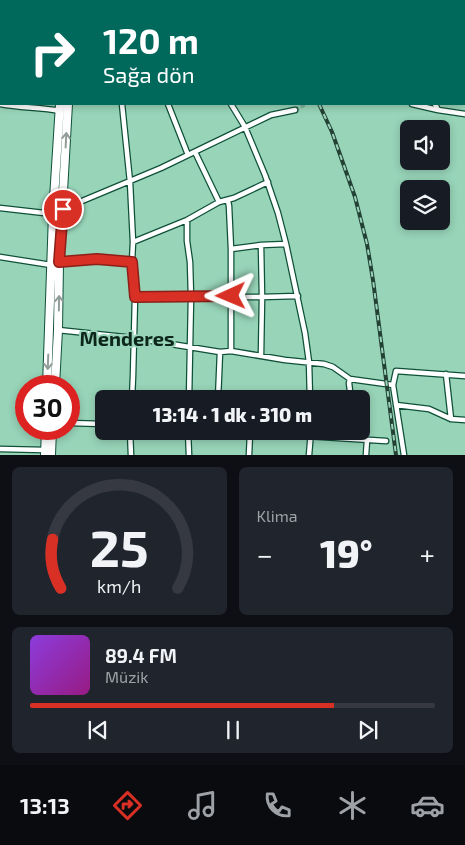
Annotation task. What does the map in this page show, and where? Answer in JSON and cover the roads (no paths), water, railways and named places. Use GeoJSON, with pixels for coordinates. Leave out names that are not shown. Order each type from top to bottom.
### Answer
{"type":"FeatureCollection","features":[{"type":"Feature","properties":{"kind":"highway"},"geometry":{"type":"LineString","coordinates":[[48,375],[55,264],[63,209],[68,105]]}},
{"type":"Feature","properties":{"kind":"highway"},"geometry":{"type":"LineString","coordinates":[[56,375],[58,330],[53,214],[60,107]]}},
{"type":"Feature","properties":{"kind":"highway"},"geometry":{"type":"LineString","coordinates":[[46,440],[47,453]]}},
{"type":"Feature","properties":{"kind":"highway"},"geometry":{"type":"LineString","coordinates":[[47,453],[50,440]]}},
{"type":"Feature","properties":{"kind":"street"},"geometry":{"type":"LineString","coordinates":[[6,105],[42,108],[60,107]]}},
{"type":"Feature","properties":{"kind":"street"},"geometry":{"type":"LineString","coordinates":[[122,105],[130,182],[135,297],[132,390]]}},
{"type":"Feature","properties":{"kind":"street"},"geometry":{"type":"LineString","coordinates":[[168,105],[188,155]]}},
{"type":"Feature","properties":{"kind":"street"},"geometry":{"type":"LineString","coordinates":[[232,105],[246,127],[278,213],[305,333],[310,362],[310,390]]}},
{"type":"Feature","properties":{"kind":"street"},"geometry":{"type":"LineString","coordinates":[[416,105],[465,114]]}},
{"type":"Feature","properties":{"kind":"street"},"geometry":{"type":"LineString","coordinates":[[436,105],[438,110]]}},
{"type":"Feature","properties":{"kind":"street"},"geometry":{"type":"LineString","coordinates":[[63,209],[130,182],[271,115],[295,110]]}},
{"type":"Feature","properties":{"kind":"street"},"geometry":{"type":"LineString","coordinates":[[195,152],[220,202]]}},
{"type":"Feature","properties":{"kind":"street"},"geometry":{"type":"LineString","coordinates":[[133,242],[187,220],[220,202],[228,201],[268,182]]}},
{"type":"Feature","properties":{"kind":"street"},"geometry":{"type":"LineString","coordinates":[[228,201],[231,249],[231,351]]}},
{"type":"Feature","properties":{"kind":"street"},"geometry":{"type":"LineString","coordinates":[[0,208],[53,214]]}},
{"type":"Feature","properties":{"kind":"street"},"geometry":{"type":"LineString","coordinates":[[187,220],[191,298],[189,390]]}},
{"type":"Feature","properties":{"kind":"street"},"geometry":{"type":"LineString","coordinates":[[231,249],[286,244]]}},
{"type":"Feature","properties":{"kind":"street"},"geometry":{"type":"LineString","coordinates":[[260,355],[261,245]]}},
{"type":"Feature","properties":{"kind":"street"},"geometry":{"type":"LineString","coordinates":[[0,257],[55,264],[97,259],[132,262]]}},
{"type":"Feature","properties":{"kind":"street"},"geometry":{"type":"LineString","coordinates":[[135,297],[298,296]]}},
{"type":"Feature","properties":{"kind":"street"},"geometry":{"type":"LineString","coordinates":[[58,330],[134,338],[220,352],[231,351],[324,364],[333,367],[350,378],[393,385]]}},
{"type":"Feature","properties":{"kind":"street"},"geometry":{"type":"LineString","coordinates":[[218,390],[220,352]]}},
{"type":"Feature","properties":{"kind":"street"},"geometry":{"type":"LineString","coordinates":[[404,455],[393,385],[396,371],[465,376]]}},
{"type":"Feature","properties":{"kind":"street"},"geometry":{"type":"LineString","coordinates":[[446,374],[451,419]]}},
{"type":"Feature","properties":{"kind":"street"},"geometry":{"type":"LineString","coordinates":[[350,378],[350,390]]}},
{"type":"Feature","properties":{"kind":"street"},"geometry":{"type":"LineString","coordinates":[[396,405],[429,409],[451,419],[465,420]]}},
{"type":"Feature","properties":{"kind":"street"},"geometry":{"type":"LineString","coordinates":[[80,423],[95,424]]}},
{"type":"Feature","properties":{"kind":"street"},"geometry":{"type":"LineString","coordinates":[[130,440],[130,455]]}},
{"type":"Feature","properties":{"kind":"street"},"geometry":{"type":"LineString","coordinates":[[188,440],[189,455]]}},
{"type":"Feature","properties":{"kind":"street"},"geometry":{"type":"LineString","coordinates":[[249,455],[250,440]]}},
{"type":"Feature","properties":{"kind":"street"},"geometry":{"type":"LineString","coordinates":[[309,455],[310,440]]}},
{"type":"Feature","properties":{"kind":"street"},"geometry":{"type":"LineString","coordinates":[[366,455],[367,440],[386,441]]}},
{"type":"Feature","properties":{"kind":"street"},"geometry":{"type":"LineString","coordinates":[[0,449],[47,453]]}},
{"type":"Feature","properties":{"kind":"tunnel"},"geometry":{"type":"LineString","coordinates":[[295,110],[303,105]]}},
{"type":"Feature","properties":{"kind":"railway"},"geometry":{"type":"LineString","coordinates":[[319,105],[332,132],[355,197],[367,244],[396,455]]}},
{"type":"Feature","properties":{"kind":"district","name":"Menderes"},"geometry":{"type":"Point","coordinates":[127,338]}}]}
